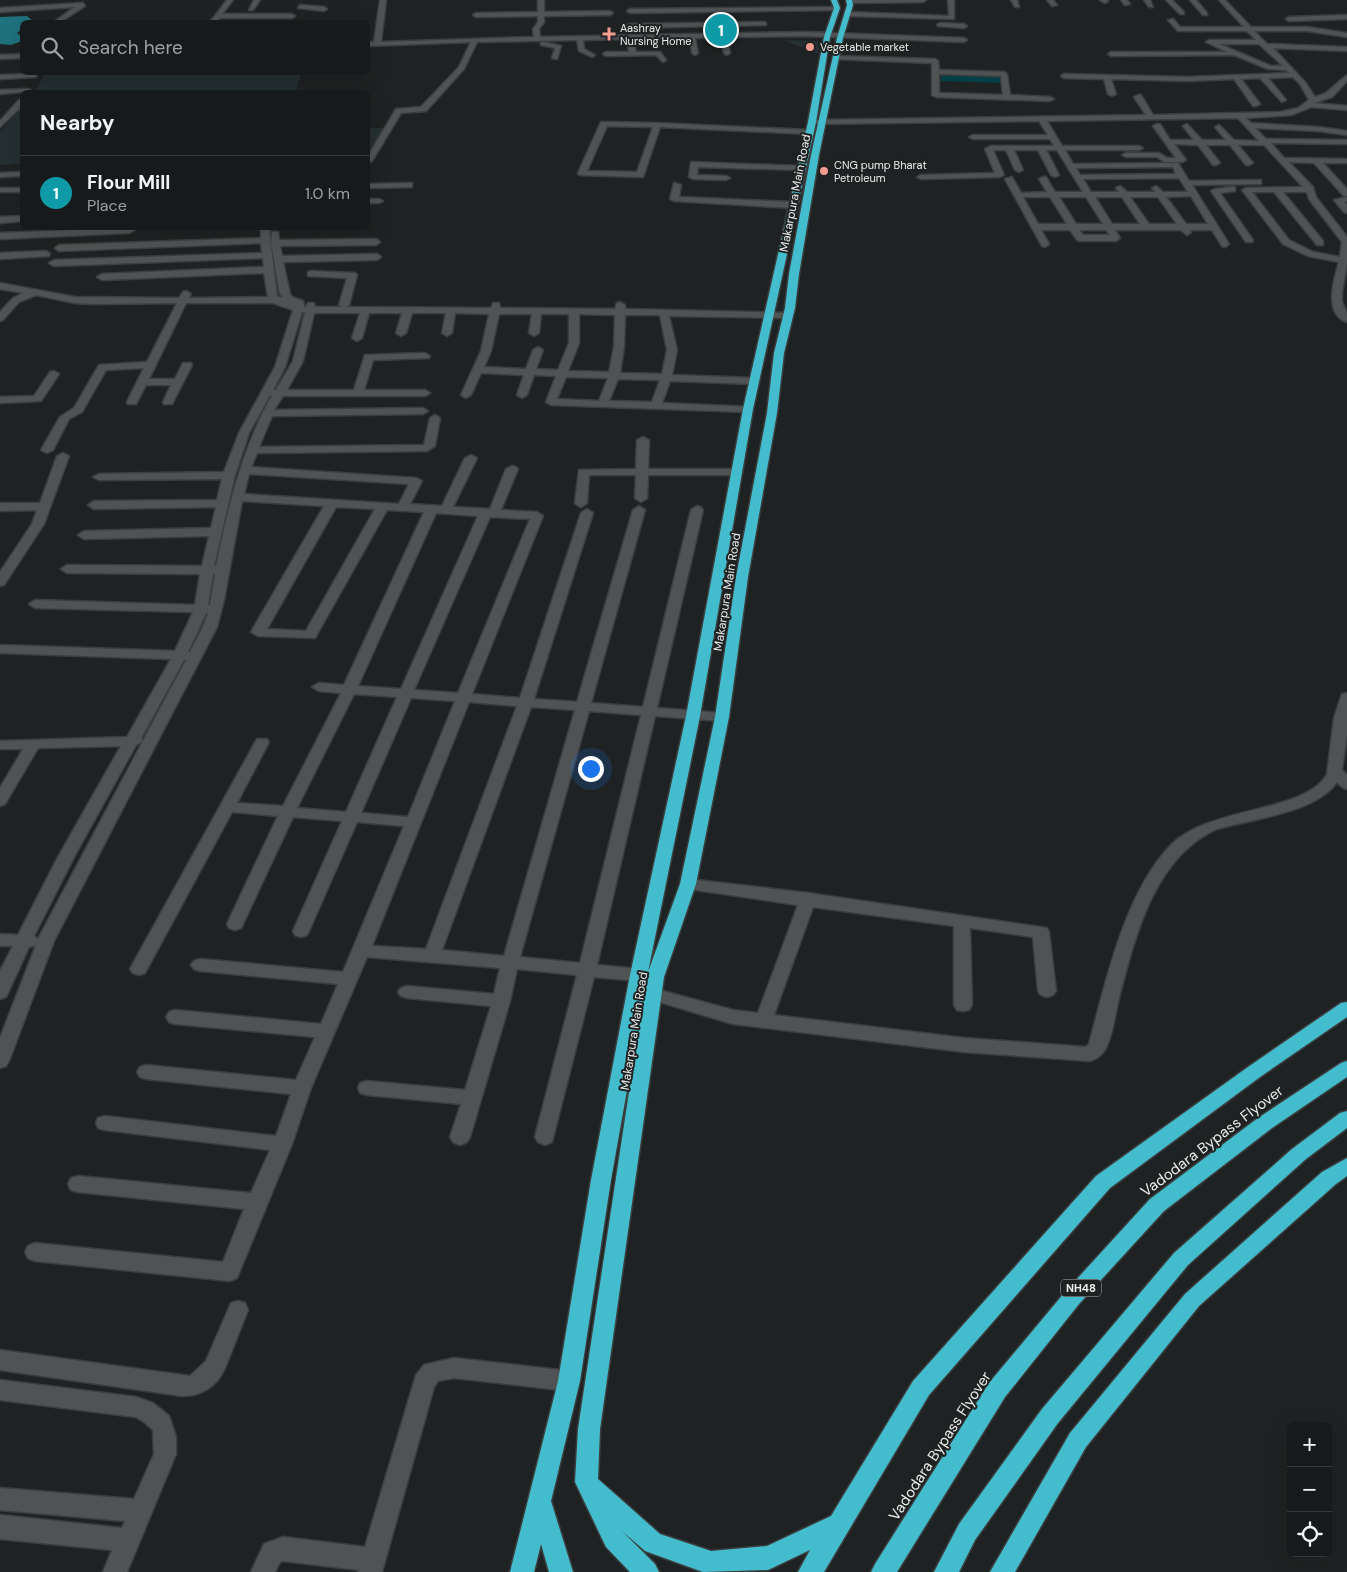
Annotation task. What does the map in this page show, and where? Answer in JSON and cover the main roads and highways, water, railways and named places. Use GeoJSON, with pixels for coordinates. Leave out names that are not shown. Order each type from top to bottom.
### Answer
{"type":"FeatureCollection","features":[{"type":"Feature","properties":{"kind":"highway","name":"Makarpura Main Road"},"geometry":{"type":"LineString","coordinates":[[586,1482],[589,1429],[652,994],[647,976],[688,884],[722,717],[742,577],[772,413],[779,353],[790,311],[795,265],[815,155],[815,125],[834,36],[841,11],[849,0]]}},
{"type":"Feature","properties":{"kind":"highway","name":"Makarpura Main Road"},"geometry":{"type":"LineString","coordinates":[[522,1572],[569,1381],[601,1180],[647,976],[748,409],[801,168],[835,58],[834,36]]}},
{"type":"Feature","properties":{"kind":"highway"},"geometry":{"type":"LineString","coordinates":[[810,1572],[921,1388],[1103,1182],[1254,1072],[1347,1008]]}},
{"type":"Feature","properties":{"kind":"highway","name":"Vadodara Bypass Flyover"},"geometry":{"type":"LineString","coordinates":[[883,1572],[997,1390],[1072,1298],[1144,1219],[1157,1205],[1265,1124],[1347,1068]]}},
{"type":"Feature","properties":{"kind":"highway"},"geometry":{"type":"LineString","coordinates":[[946,1572],[967,1532],[1050,1416],[1181,1259],[1299,1154],[1347,1118]]}},
{"type":"Feature","properties":{"kind":"highway"},"geometry":{"type":"LineString","coordinates":[[1002,1572],[1078,1440],[1192,1300],[1329,1178],[1347,1166]]}},
{"type":"Feature","properties":{"kind":"highway"},"geometry":{"type":"LineString","coordinates":[[586,1482],[653,1543],[711,1563],[768,1558],[839,1524]]}},
{"type":"Feature","properties":{"kind":"highway"},"geometry":{"type":"LineString","coordinates":[[586,1482],[614,1539],[647,1572]]}},
{"type":"Feature","properties":{"kind":"highway"},"geometry":{"type":"LineString","coordinates":[[540,1500],[563,1569]]}},
{"type":"Feature","properties":{"kind":"place","name":"Flour Mill"},"geometry":{"type":"Point","coordinates":[721,30]}},
{"type":"Feature","properties":{"kind":"place","name":"Aashray Nursing Home"},"geometry":{"type":"Point","coordinates":[609,34]}},
{"type":"Feature","properties":{"kind":"place","name":"Vegetable market"},"geometry":{"type":"Point","coordinates":[810,47]}},
{"type":"Feature","properties":{"kind":"place","name":"CNG pump Bharat Petroleum"},"geometry":{"type":"Point","coordinates":[824,171]}}]}
